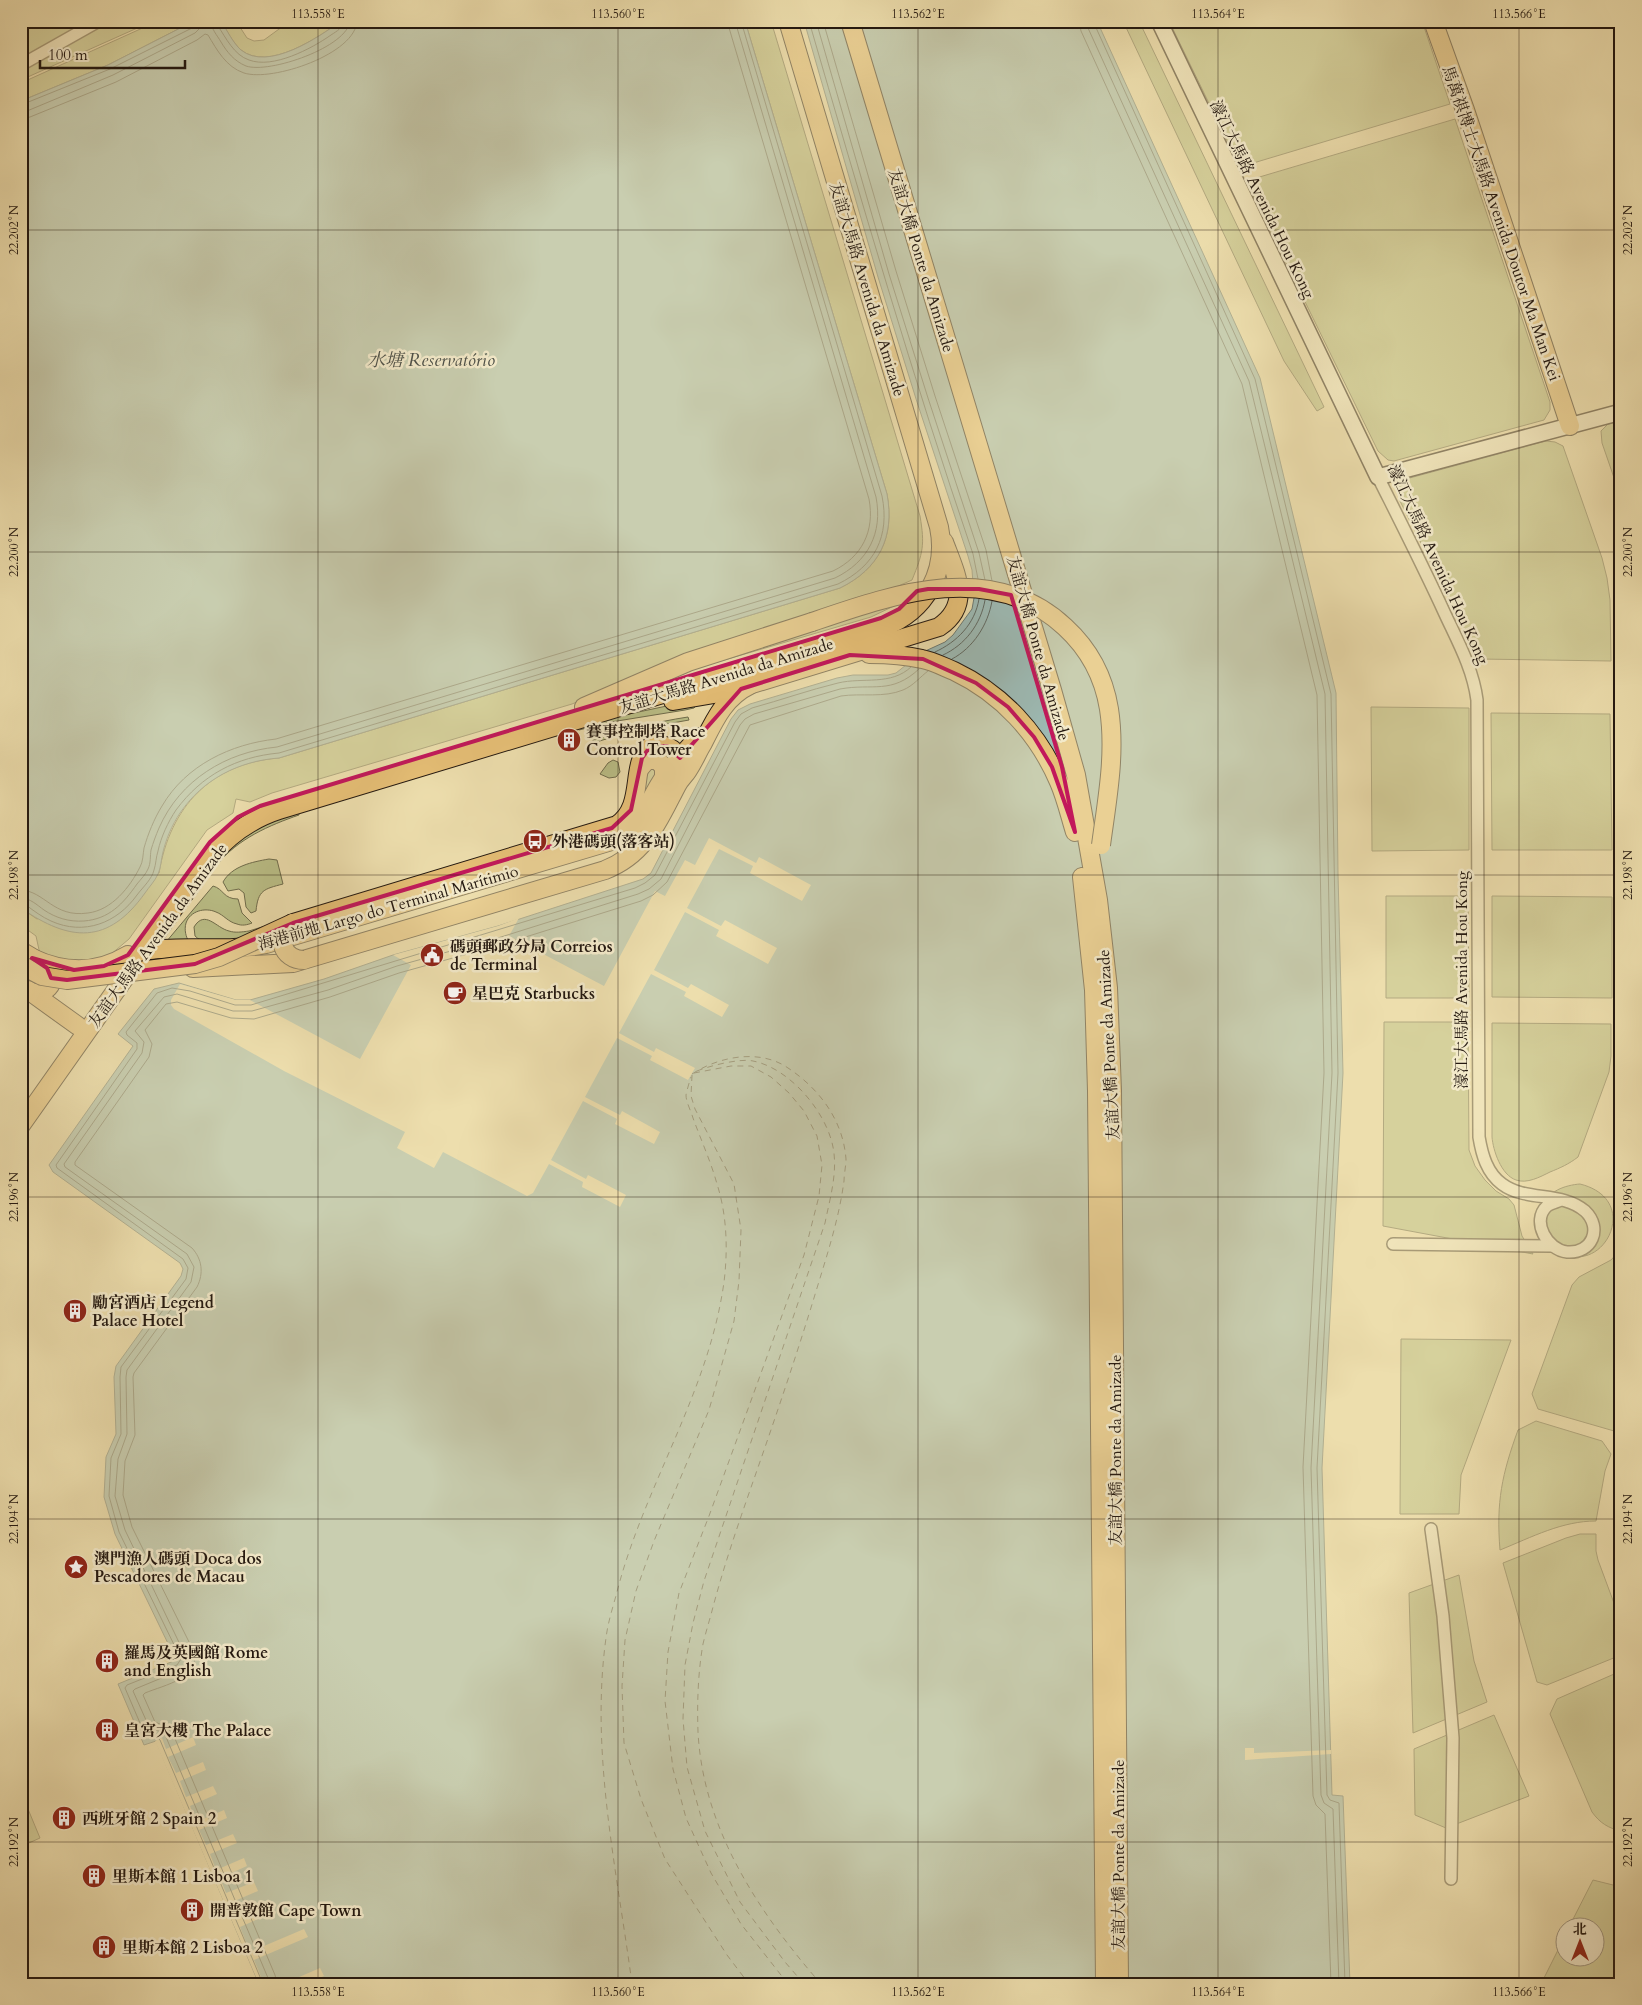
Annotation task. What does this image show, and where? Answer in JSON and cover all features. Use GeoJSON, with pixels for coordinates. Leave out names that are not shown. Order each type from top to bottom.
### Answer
{"type":"FeatureCollection","features":[{"type":"Feature","properties":{"kind":"main road","name":"友誼大馬路 Avenida da Amizade"},"geometry":{"type":"LineString","coordinates":[[586,712],[887,615],[899,609],[913,596],[921,586],[928,568],[932,548],[929,529],[777,21]]}},
{"type":"Feature","properties":{"kind":"main road","name":"友誼大馬路 Avenida da Amizade"},"geometry":{"type":"LineString","coordinates":[[21,1125],[210,842],[228,825],[249,811],[272,801],[884,628],[898,622],[921,603],[933,585],[941,557],[939,527],[788,21]]}},
{"type":"Feature","properties":{"kind":"main road","name":"友誼大橋 Ponte da Amizade"},"geometry":{"type":"LineString","coordinates":[[838,21],[1044,702],[1062,766],[1086,900],[1095,1008],[1105,1984]]}},
{"type":"Feature","properties":{"kind":"main road","name":"友誼大橋 Ponte da Amizade"},"geometry":{"type":"LineString","coordinates":[[850,21],[1076,775],[1098,900],[1108,988],[1112,1091],[1119,1984]]}},
{"type":"Feature","properties":{"kind":"main road","name":"濠江大馬路 Avenida Hou Kong"},"geometry":{"type":"LineString","coordinates":[[1159,21],[1378,477]]}},
{"type":"Feature","properties":{"kind":"main road","name":"馬萬祺博士大馬路 Avenida Doutor Ma Man Kei"},"geometry":{"type":"LineString","coordinates":[[1434,21],[1570,426]]}},
{"type":"Feature","properties":{"kind":"main road"},"geometry":{"type":"LineString","coordinates":[[1378,477],[1621,412]]}},
{"type":"Feature","properties":{"kind":"main road"},"geometry":{"type":"LineString","coordinates":[[586,712],[726,692],[933,630],[950,618],[957,606],[959,586],[939,527]]}},
{"type":"Feature","properties":{"kind":"main road"},"geometry":{"type":"LineString","coordinates":[[586,712],[688,662],[902,594],[941,588],[966,588],[1000,592],[1019,598],[1044,611],[1067,629],[1086,650],[1104,689],[1110,717],[1111,757],[1098,866],[1098,900]]}},
{"type":"Feature","properties":{"kind":"main road"},"geometry":{"type":"LineString","coordinates":[[850,655],[884,654],[923,659],[976,683],[1008,707],[1034,737],[1052,767],[1060,783],[1075,832]]}},
{"type":"Feature","properties":{"kind":"main road"},"geometry":{"type":"LineString","coordinates":[[150,970],[293,964],[612,868],[636,852],[649,836],[656,823],[671,780],[688,770],[718,714],[734,694],[750,685]]}},
{"type":"Feature","properties":{"kind":"main road","name":"海港前地 Largo do Terminal Marítimio"},"geometry":{"type":"LineString","coordinates":[[136,953],[162,949],[241,948],[266,944],[615,840],[638,824],[671,780],[680,758],[718,714]]}},
{"type":"Feature","properties":{"kind":"main road"},"geometry":{"type":"LineString","coordinates":[[25,958],[42,976],[68,980],[207,961],[293,923],[617,825],[625,819],[631,810],[645,752],[654,746],[661,745],[671,748],[680,758]]}},
{"type":"Feature","properties":{"kind":"main road"},"geometry":{"type":"LineString","coordinates":[[640,768],[646,760],[657,760],[664,767],[671,780]]}},
{"type":"Feature","properties":{"kind":"main road"},"geometry":{"type":"LineString","coordinates":[[293,923],[283,935],[283,948],[292,958],[304,960]]}},
{"type":"Feature","properties":{"kind":"main road","name":"友誼大馬路 Avenida da Amizade"},"geometry":{"type":"LineString","coordinates":[[21,1107],[78,1026],[136,953]]}},
{"type":"Feature","properties":{"kind":"main road"},"geometry":{"type":"LineString","coordinates":[[25,958],[74,970],[104,966],[136,953]]}},
{"type":"Feature","properties":{"kind":"main road"},"geometry":{"type":"LineString","coordinates":[[25,958],[48,970],[51,981],[49,988],[43,992],[36,994],[26,989]]}},
{"type":"Feature","properties":{"kind":"main road"},"geometry":{"type":"LineString","coordinates":[[26,989],[78,1026]]}},
{"type":"Feature","properties":{"kind":"street"},"geometry":{"type":"LineString","coordinates":[[21,65],[99,21]]}},
{"type":"Feature","properties":{"kind":"street","name":"濠江大馬路 Avenida Hou Kong"},"geometry":{"type":"LineString","coordinates":[[1378,477],[1470,668],[1478,700],[1479,1137],[1486,1163],[1494,1177],[1513,1191],[1561,1200]]}},
{"type":"Feature","properties":{"kind":"street"},"geometry":{"type":"LineString","coordinates":[[1393,1244],[1551,1246],[1567,1252],[1583,1250],[1592,1241],[1594,1231],[1592,1220],[1586,1212],[1561,1200],[1547,1206],[1541,1225],[1544,1238],[1551,1246]]}},
{"type":"Feature","properties":{"kind":"street"},"geometry":{"type":"LineString","coordinates":[[1431,1529],[1442,1616],[1453,1738],[1451,1879]]}},
{"type":"Feature","properties":{"kind":"highlighted area"},"geometry":{"type":"Polygon","coordinates":[[[928,589],[979,589],[1011,595],[1062,767],[1075,832],[1052,767],[1034,737],[1008,707],[976,683],[923,659],[850,655],[741,689],[680,758],[667,746],[650,747],[642,758],[631,810],[612,828],[293,923],[195,964],[67,980],[51,978],[47,968],[32,958],[74,970],[104,966],[128,955],[210,842],[238,817],[260,806],[881,618],[899,609],[917,591],[928,589]]]}},
{"type":"Feature","properties":{"kind":"green space"},"geometry":{"type":"Polygon","coordinates":[[[21,21],[153,21],[21,80],[21,21]]]}},
{"type":"Feature","properties":{"kind":"green space"},"geometry":{"type":"Polygon","coordinates":[[[158,21],[194,21],[108,65],[21,101],[21,83],[158,21]]]}},
{"type":"Feature","properties":{"kind":"green space"},"geometry":{"type":"Polygon","coordinates":[[[221,21],[236,21],[247,38],[254,41],[264,40],[290,21],[341,21],[293,50],[265,57],[252,56],[241,50],[221,21]]]}},
{"type":"Feature","properties":{"kind":"green space"},"geometry":{"type":"Polygon","coordinates":[[[745,21],[771,21],[920,516],[922,549],[912,580],[896,587],[712,645],[572,704],[272,793],[250,802],[236,799],[233,813],[207,830],[129,939],[110,955],[88,964],[41,959],[36,936],[21,925],[21,908],[37,919],[159,873],[173,828],[184,809],[214,779],[233,769],[255,762],[279,758],[840,588],[854,580],[874,561],[886,538],[889,524],[887,494],[745,21]]]}},
{"type":"Feature","properties":{"kind":"green space"},"geometry":{"type":"Polygon","coordinates":[[[1123,21],[1139,21],[1324,407],[1317,411],[1284,361],[1123,21]]]}},
{"type":"Feature","properties":{"kind":"green space"},"geometry":{"type":"Polygon","coordinates":[[[1169,21],[1422,21],[1450,104],[1240,167],[1169,21]]]}},
{"type":"Feature","properties":{"kind":"green space"},"geometry":{"type":"Polygon","coordinates":[[[1455,119],[1550,402],[1550,410],[1544,420],[1394,461],[1388,460],[1378,451],[1246,181],[1455,119]]]}},
{"type":"Feature","properties":{"kind":"green space"},"geometry":{"type":"Polygon","coordinates":[[[1621,421],[1621,498],[1602,443],[1601,431],[1608,424],[1621,421]]]}},
{"type":"Feature","properties":{"kind":"green space"},"geometry":{"type":"Polygon","coordinates":[[[1546,441],[1555,442],[1563,446],[1602,558],[1610,600],[1611,661],[1479,659],[1399,499],[1399,485],[1406,479],[1546,441]]]}},
{"type":"Feature","properties":{"kind":"green space"},"geometry":{"type":"Polygon","coordinates":[[[901,597],[896,605],[871,617],[704,666],[704,661],[901,597]]]}},
{"type":"Feature","properties":{"kind":"green space"},"geometry":{"type":"Polygon","coordinates":[[[704,698],[694,708],[685,710],[611,722],[579,730],[573,726],[704,698]]]}},
{"type":"Feature","properties":{"kind":"green space"},"geometry":{"type":"Polygon","coordinates":[[[1371,707],[1469,708],[1469,850],[1372,851],[1371,707]]]}},
{"type":"Feature","properties":{"kind":"green space"},"geometry":{"type":"Polygon","coordinates":[[[1491,713],[1610,714],[1612,850],[1492,850],[1491,713]]]}},
{"type":"Feature","properties":{"kind":"green space"},"geometry":{"type":"Polygon","coordinates":[[[688,717],[689,720],[639,729],[593,743],[593,740],[628,730],[688,717]]]}},
{"type":"Feature","properties":{"kind":"green space"},"geometry":{"type":"Polygon","coordinates":[[[613,760],[618,762],[620,772],[616,777],[609,778],[600,774],[608,763],[613,760]]]}},
{"type":"Feature","properties":{"kind":"green space"},"geometry":{"type":"Polygon","coordinates":[[[652,764],[659,766],[661,772],[635,819],[620,834],[266,939],[218,944],[209,943],[195,936],[194,927],[202,920],[211,921],[231,932],[249,931],[400,884],[403,896],[618,831],[630,821],[636,811],[645,772],[652,764]]]}},
{"type":"Feature","properties":{"kind":"green space"},"geometry":{"type":"Polygon","coordinates":[[[297,803],[299,815],[277,823],[244,840],[225,856],[191,901],[181,911],[179,906],[244,828],[297,803]]]}},
{"type":"Feature","properties":{"kind":"green space"},"geometry":{"type":"Polygon","coordinates":[[[269,859],[277,860],[283,884],[271,887],[263,892],[258,899],[256,911],[251,913],[246,907],[244,893],[239,889],[228,891],[223,882],[237,868],[249,863],[269,859]]]}},
{"type":"Feature","properties":{"kind":"green space"},"geometry":{"type":"Polygon","coordinates":[[[213,886],[217,887],[226,896],[238,899],[242,913],[252,923],[239,925],[216,912],[198,911],[186,923],[185,928],[189,942],[166,942],[213,886]]]}},
{"type":"Feature","properties":{"kind":"green space"},"geometry":{"type":"Polygon","coordinates":[[[1386,896],[1468,896],[1469,998],[1386,998],[1386,896]]]}},
{"type":"Feature","properties":{"kind":"green space"},"geometry":{"type":"Polygon","coordinates":[[[1492,896],[1612,897],[1612,998],[1492,997],[1492,896]]]}},
{"type":"Feature","properties":{"kind":"green space"},"geometry":{"type":"Polygon","coordinates":[[[1384,1022],[1468,1022],[1469,1150],[1475,1166],[1485,1180],[1514,1205],[1522,1236],[1533,1254],[1383,1226],[1384,1022]]]}},
{"type":"Feature","properties":{"kind":"green space"},"geometry":{"type":"Polygon","coordinates":[[[1492,1023],[1611,1024],[1609,1072],[1578,1157],[1561,1167],[1529,1181],[1516,1180],[1506,1173],[1499,1162],[1494,1148],[1492,1137],[1492,1023]]]}},
{"type":"Feature","properties":{"kind":"green space"},"geometry":{"type":"Polygon","coordinates":[[[1580,1184],[1598,1192],[1609,1203],[1613,1216],[1611,1230],[1605,1242],[1595,1252],[1583,1256],[1566,1254],[1549,1243],[1544,1225],[1543,1211],[1545,1202],[1552,1193],[1580,1184]]]}},
{"type":"Feature","properties":{"kind":"green space"},"geometry":{"type":"Polygon","coordinates":[[[1621,1249],[1621,1433],[1538,1409],[1532,1394],[1572,1285],[1579,1277],[1611,1260],[1621,1249]]]}},
{"type":"Feature","properties":{"kind":"green space"},"geometry":{"type":"Polygon","coordinates":[[[1401,1339],[1511,1340],[1461,1475],[1459,1514],[1400,1514],[1401,1339]]]}},
{"type":"Feature","properties":{"kind":"green space"},"geometry":{"type":"Polygon","coordinates":[[[1536,1421],[1602,1441],[1611,1454],[1605,1471],[1596,1521],[1559,1527],[1500,1550],[1499,1517],[1504,1475],[1518,1430],[1536,1421]]]}},
{"type":"Feature","properties":{"kind":"green space"},"geometry":{"type":"Polygon","coordinates":[[[1580,1534],[1596,1534],[1598,1560],[1621,1622],[1621,1655],[1547,1685],[1537,1682],[1503,1563],[1580,1534]]]}},
{"type":"Feature","properties":{"kind":"green space"},"geometry":{"type":"Polygon","coordinates":[[[1459,1575],[1474,1661],[1487,1702],[1413,1733],[1409,1593],[1459,1575]]]}},
{"type":"Feature","properties":{"kind":"green space"},"geometry":{"type":"Polygon","coordinates":[[[1621,1671],[1621,1831],[1605,1825],[1592,1812],[1550,1714],[1557,1699],[1621,1671]]]}},
{"type":"Feature","properties":{"kind":"green space"},"geometry":{"type":"Polygon","coordinates":[[[1494,1715],[1529,1796],[1446,1828],[1415,1815],[1414,1749],[1494,1715]]]}},
{"type":"Feature","properties":{"kind":"green space"},"geometry":{"type":"Polygon","coordinates":[[[23,1797],[40,1838],[22,1846],[21,1798],[23,1797]]]}},
{"type":"Feature","properties":{"kind":"green space"},"geometry":{"type":"Polygon","coordinates":[[[1593,1880],[1621,1887],[1621,1984],[1541,1984],[1554,1958],[1554,1968],[1604,1968],[1604,1918],[1574,1918],[1593,1880]]]}},
{"type":"Feature","properties":{"kind":"water","name":"水塘 Reservatório"},"geometry":{"type":"Polygon","coordinates":[[[194,21],[221,21],[241,50],[252,56],[265,57],[293,50],[341,21],[745,21],[887,494],[889,524],[886,538],[874,561],[854,580],[840,588],[279,758],[250,763],[223,774],[200,790],[180,813],[168,837],[157,877],[131,910],[117,922],[102,930],[88,933],[72,932],[39,919],[21,908],[21,101],[108,65],[194,21]]]}},
{"type":"Feature","properties":{"kind":"water"},"geometry":{"type":"Polygon","coordinates":[[[804,21],[1097,21],[1260,378],[1336,693],[1343,1073],[1322,1468],[1332,1795],[1343,1796],[1350,1984],[259,1984],[156,1741],[144,1745],[118,1684],[176,1660],[115,1534],[104,1497],[106,1457],[116,1434],[114,1377],[116,1366],[181,1276],[183,1269],[180,1263],[53,1172],[49,1165],[133,1046],[118,1034],[154,989],[179,983],[236,1000],[250,1000],[324,979],[393,955],[498,926],[643,879],[651,873],[731,719],[738,710],[750,704],[837,678],[853,675],[888,675],[896,673],[921,653],[945,642],[953,635],[972,609],[974,598],[972,570],[968,556],[878,277],[804,21]]]}},
{"type":"Feature","properties":{"kind":"pier"},"geometry":{"type":"Polygon","coordinates":[[[709,838],[756,863],[759,857],[811,885],[802,901],[750,873],[753,866],[719,849],[687,908],[721,926],[725,920],[777,948],[768,964],[716,936],[719,930],[685,912],[654,970],[688,988],[691,984],[729,1005],[722,1017],[684,996],[686,992],[651,974],[619,1033],[654,1052],[656,1048],[695,1068],[688,1080],[650,1060],[652,1056],[617,1038],[585,1097],[620,1115],[622,1111],[660,1132],[654,1144],[615,1124],[617,1119],[583,1101],[551,1160],[586,1179],[588,1175],[626,1195],[620,1207],[582,1187],[583,1182],[549,1164],[533,1193],[527,1196],[443,1152],[434,1168],[397,1148],[405,1132],[284,1071],[174,1009],[171,1005],[171,1000],[180,984],[236,1000],[250,1000],[360,1059],[411,965],[393,955],[498,926],[519,918],[509,936],[604,986],[655,891],[665,896],[685,860],[695,865],[709,838]]]}},
{"type":"Feature","properties":{"kind":"pier"},"geometry":{"type":"Polygon","coordinates":[[[193,1737],[196,1745],[168,1757],[176,1773],[203,1762],[206,1770],[180,1781],[186,1797],[213,1786],[217,1794],[190,1806],[196,1822],[224,1810],[227,1818],[199,1830],[206,1845],[233,1834],[237,1843],[210,1854],[216,1870],[244,1858],[247,1866],[220,1878],[226,1893],[254,1882],[258,1891],[230,1903],[236,1918],[271,1904],[274,1912],[240,1927],[250,1952],[304,1929],[308,1937],[254,1960],[264,1984],[259,1984],[155,1741],[162,1738],[166,1749],[193,1737]]]}},
{"type":"Feature","properties":{"kind":"pier"},"geometry":{"type":"Polygon","coordinates":[[[1245,1748],[1254,1748],[1254,1753],[1331,1750],[1331,1754],[1245,1760],[1245,1748]]]}},
{"type":"Feature","properties":{"kind":"pier"},"geometry":{"type":"Polygon","coordinates":[[[320,1968],[324,1976],[305,1984],[283,1984],[320,1968]]]}},
{"type":"Feature","properties":{"kind":"ferry route"},"geometry":{"type":"LineString","coordinates":[[692,1074],[714,1063],[738,1057],[762,1058],[785,1066],[808,1084],[827,1105],[840,1131],[844,1144],[846,1159],[844,1181],[833,1235],[787,1382],[738,1524],[705,1634],[700,1665],[698,1699],[698,1732],[702,1768],[723,1836],[738,1868],[756,1899],[798,1957],[821,1984]]}},
{"type":"Feature","properties":{"kind":"ferry route"},"geometry":{"type":"LineString","coordinates":[[697,1071],[725,1063],[747,1060],[766,1065],[780,1072],[804,1093],[814,1106],[823,1119],[833,1147],[835,1166],[825,1223],[704,1581],[685,1665],[683,1719],[687,1767],[705,1831],[740,1902],[804,1984]]}},
{"type":"Feature","properties":{"kind":"ferry route"},"geometry":{"type":"LineString","coordinates":[[694,1073],[731,1066],[751,1066],[771,1077],[789,1093],[804,1111],[817,1136],[822,1165],[819,1196],[804,1255],[679,1593],[668,1652],[665,1701],[673,1769],[686,1818],[711,1873],[741,1924],[788,1984]]}},
{"type":"Feature","properties":{"kind":"ferry route"},"geometry":{"type":"LineString","coordinates":[[692,1075],[691,1096],[695,1109],[734,1184],[741,1230],[739,1281],[734,1321],[709,1410],[654,1541],[636,1591],[625,1640],[622,1686],[624,1743],[641,1799],[665,1859],[727,1955],[749,1984]]}},
{"type":"Feature","properties":{"kind":"ferry route"},"geometry":{"type":"LineString","coordinates":[[632,1984],[607,1811],[601,1725],[602,1681],[607,1632],[618,1588],[644,1511],[705,1361],[716,1322],[724,1282],[726,1258],[725,1220],[712,1168],[687,1101],[686,1095],[691,1077]]}},
{"type":"Feature","properties":{"kind":"place","name":"賽事控制塔 Race Control Tower"},"geometry":{"type":"Point","coordinates":[569,740]}},
{"type":"Feature","properties":{"kind":"place","name":"外港碼頭(落客站)"},"geometry":{"type":"Point","coordinates":[535,841]}},
{"type":"Feature","properties":{"kind":"place","name":"碼頭郵政分局 Correios de Terminal"},"geometry":{"type":"Point","coordinates":[432,955]}},
{"type":"Feature","properties":{"kind":"place","name":"星巴克 Starbucks"},"geometry":{"type":"Point","coordinates":[455,993]}},
{"type":"Feature","properties":{"kind":"place","name":"勵宮酒店 Legend Palace Hotel"},"geometry":{"type":"Point","coordinates":[75,1311]}},
{"type":"Feature","properties":{"kind":"place","name":"澳門漁人碼頭 Doca dos Pescadores de Macau"},"geometry":{"type":"Point","coordinates":[76,1567]}},
{"type":"Feature","properties":{"kind":"place","name":"羅馬及英國館 Rome and English"},"geometry":{"type":"Point","coordinates":[107,1661]}},
{"type":"Feature","properties":{"kind":"place","name":"皇宮大樓 The Palace"},"geometry":{"type":"Point","coordinates":[107,1730]}},
{"type":"Feature","properties":{"kind":"place","name":"西班牙館 2 Spain 2"},"geometry":{"type":"Point","coordinates":[64,1818]}},
{"type":"Feature","properties":{"kind":"place","name":"里斯本館 1 Lisboa 1"},"geometry":{"type":"Point","coordinates":[94,1876]}},
{"type":"Feature","properties":{"kind":"place","name":"開普敦館 Cape Town"},"geometry":{"type":"Point","coordinates":[192,1910]}},
{"type":"Feature","properties":{"kind":"place","name":"里斯本館 2 Lisboa 2"},"geometry":{"type":"Point","coordinates":[104,1947]}}]}
